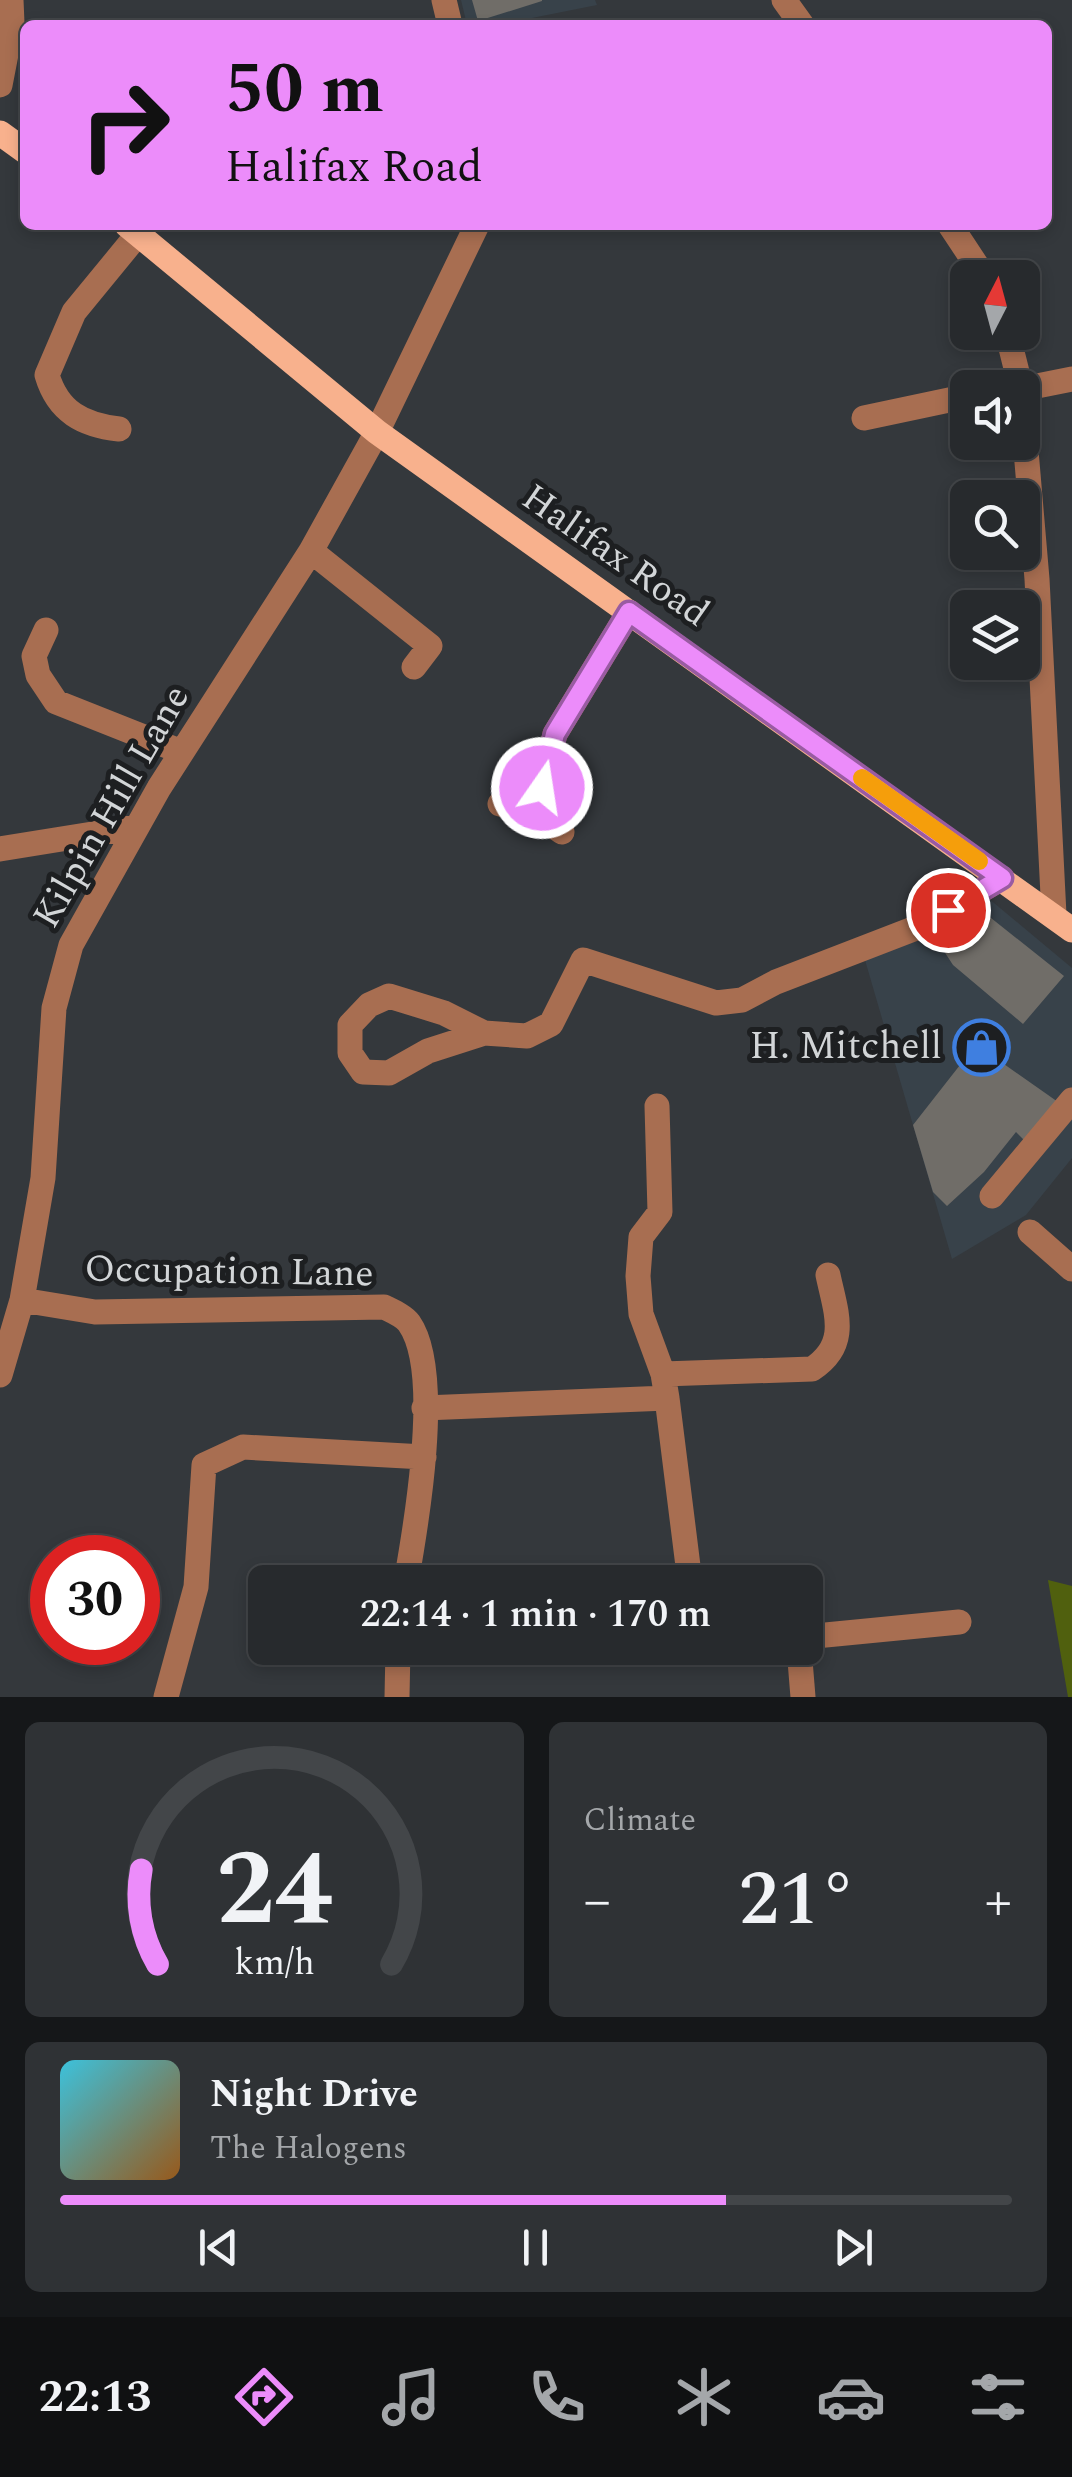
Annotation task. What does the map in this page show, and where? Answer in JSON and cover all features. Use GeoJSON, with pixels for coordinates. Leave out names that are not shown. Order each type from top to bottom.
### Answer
{"type":"FeatureCollection","features":[{"type":"Feature","properties":{"kind":"main road"},"geometry":{"type":"LineString","coordinates":[[0,132],[20,147]]}},
{"type":"Feature","properties":{"kind":"main road","name":"Halifax Road"},"geometry":{"type":"LineString","coordinates":[[133,230],[378,432],[1063,922]]}},
{"type":"Feature","properties":{"kind":"street"},"geometry":{"type":"LineString","coordinates":[[0,84],[12,23],[11,0]]}},
{"type":"Feature","properties":{"kind":"street"},"geometry":{"type":"LineString","coordinates":[[119,429],[92,426],[80,420],[51,389],[46,375],[74,312],[131,230]]}},
{"type":"Feature","properties":{"kind":"street","name":"Kilpin Hill Lane"},"geometry":{"type":"LineString","coordinates":[[0,1374],[22,1300],[43,1178],[54,1008],[71,945],[136,826],[312,551],[378,432],[475,230]]}},
{"type":"Feature","properties":{"kind":"street"},"geometry":{"type":"LineString","coordinates":[[953,230],[973,260]]}},
{"type":"Feature","properties":{"kind":"street"},"geometry":{"type":"LineString","coordinates":[[1040,385],[1072,378]]}},
{"type":"Feature","properties":{"kind":"street"},"geometry":{"type":"LineString","coordinates":[[864,418],[950,400]]}},
{"type":"Feature","properties":{"kind":"street"},"geometry":{"type":"LineString","coordinates":[[1025,460],[1063,922]]}},
{"type":"Feature","properties":{"kind":"street"},"geometry":{"type":"LineString","coordinates":[[312,551],[430,646],[414,667]]}},
{"type":"Feature","properties":{"kind":"street"},"geometry":{"type":"LineString","coordinates":[[536,814],[555,734],[629,612]]}},
{"type":"Feature","properties":{"kind":"street"},"geometry":{"type":"LineString","coordinates":[[46,630],[34,656],[38,676],[56,702],[182,752]]}},
{"type":"Feature","properties":{"kind":"street"},"geometry":{"type":"LineString","coordinates":[[500,804],[536,814],[562,832]]}},
{"type":"Feature","properties":{"kind":"street"},"geometry":{"type":"LineString","coordinates":[[0,849],[136,826]]}},
{"type":"Feature","properties":{"kind":"street"},"geometry":{"type":"LineString","coordinates":[[484,1032],[428,1051],[389,1073],[363,1072],[350,1053],[350,1025],[369,1005],[389,996],[444,1013],[484,1032],[527,1036],[550,1024],[583,960],[716,1003],[742,1000],[776,982],[921,926],[1002,878]]}},
{"type":"Feature","properties":{"kind":"street"},"geometry":{"type":"LineString","coordinates":[[992,1196],[1072,1100]]}},
{"type":"Feature","properties":{"kind":"street"},"geometry":{"type":"LineString","coordinates":[[657,1106],[660,1212],[641,1236],[638,1276],[641,1314],[665,1386],[688,1565]]}},
{"type":"Feature","properties":{"kind":"street"},"geometry":{"type":"LineString","coordinates":[[1030,1232],[1072,1269]]}},
{"type":"Feature","properties":{"kind":"street"},"geometry":{"type":"LineString","coordinates":[[424,1408],[812,1369],[836,1346],[838,1322],[828,1275]]}},
{"type":"Feature","properties":{"kind":"street","name":"Occupation Lane"},"geometry":{"type":"LineString","coordinates":[[22,1300],[95,1312],[384,1307],[408,1321],[422,1353],[424,1408],[424,1457],[409,1565]]}},
{"type":"Feature","properties":{"kind":"street"},"geometry":{"type":"LineString","coordinates":[[166,1697],[196,1587],[204,1464],[243,1447],[424,1457]]}},
{"type":"Feature","properties":{"kind":"street"},"geometry":{"type":"LineString","coordinates":[[823,1635],[960,1622]]}},
{"type":"Feature","properties":{"kind":"street"},"geometry":{"type":"LineString","coordinates":[[396,1697],[397,1665]]}},
{"type":"Feature","properties":{"kind":"street"},"geometry":{"type":"LineString","coordinates":[[800,1665],[803,1697]]}},
{"type":"Feature","properties":{"kind":"shaded area"},"geometry":{"type":"Polygon","coordinates":[[[461,0],[595,0],[597,5],[522,20],[466,20],[461,0]]]}},
{"type":"Feature","properties":{"kind":"shaded area","name":"H. Mitchell"},"geometry":{"type":"Polygon","coordinates":[[[988,898],[1072,968],[1072,1158],[1026,1215],[952,1259],[865,960],[988,898]]]}},
{"type":"Feature","properties":{"kind":"green space"},"geometry":{"type":"Polygon","coordinates":[[[1048,1580],[1072,1586],[1072,1697],[1068,1697],[1048,1580]]]}},
{"type":"Feature","properties":{"kind":"building"},"geometry":{"type":"Polygon","coordinates":[[[472,0],[542,0],[481,20],[478,20],[472,0]]]}},
{"type":"Feature","properties":{"kind":"building"},"geometry":{"type":"Polygon","coordinates":[[[981,910],[1064,976],[1023,1024],[953,965],[936,939],[981,910]]]}},
{"type":"Feature","properties":{"kind":"building"},"geometry":{"type":"Polygon","coordinates":[[[983,1020],[1008,1041],[994,1057],[1058,1102],[1028,1144],[1016,1132],[984,1172],[947,1206],[933,1192],[913,1125],[978,1042],[969,1036],[983,1020]]]}},
{"type":"Feature","properties":{"kind":"slow traffic"},"geometry":{"type":"LineString","coordinates":[[862,778],[979,861]]}},
{"type":"Feature","properties":{"kind":"place","name":"H. Mitchell"},"geometry":{"type":"Point","coordinates":[981,1047]}},
{"type":"Feature","properties":{"kind":"route"},"geometry":{"type":"LineString","coordinates":[[542,788],[555,734],[629,612],[1002,878],[948,910]]}}]}
